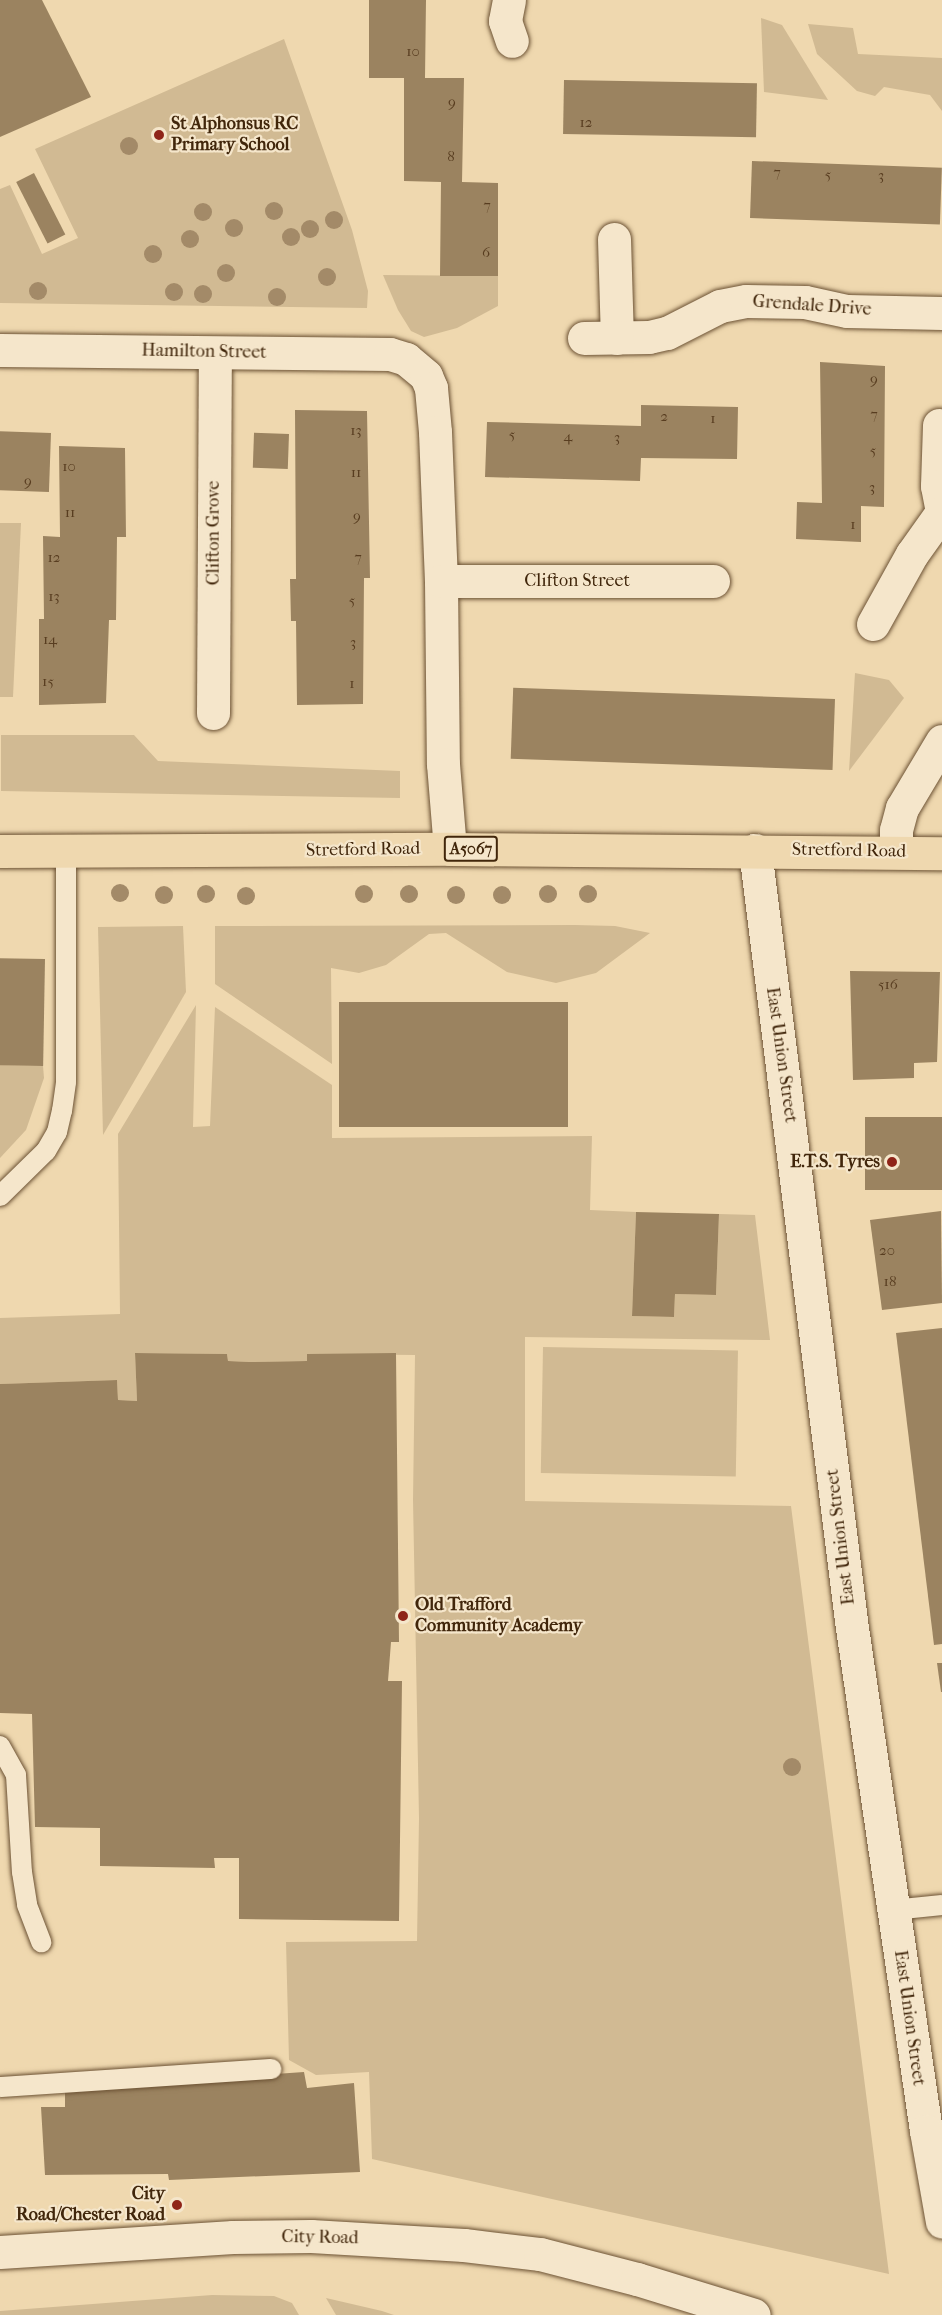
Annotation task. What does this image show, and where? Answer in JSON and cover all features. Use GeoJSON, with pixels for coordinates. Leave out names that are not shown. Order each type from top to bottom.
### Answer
{"type":"FeatureCollection","features":[{"type":"Feature","properties":{"kind":"main road","name":"Stretford Road"},"geometry":{"type":"LineString","coordinates":[[0,851],[450,849],[942,853]]}},
{"type":"Feature","properties":{"kind":"street"},"geometry":{"type":"LineString","coordinates":[[509,0],[505,21],[512,42]]}},
{"type":"Feature","properties":{"kind":"street"},"geometry":{"type":"LineString","coordinates":[[614,239],[617,338]]}},
{"type":"Feature","properties":{"kind":"street","name":"Grendale Drive"},"geometry":{"type":"LineString","coordinates":[[584,338],[649,337],[667,333],[720,306],[746,301],[805,302],[847,311],[942,313]]}},
{"type":"Feature","properties":{"kind":"street","name":"Hamilton Street"},"geometry":{"type":"LineString","coordinates":[[0,350],[390,354],[406,359],[426,376],[431,388],[441,581]]}},
{"type":"Feature","properties":{"kind":"street","name":"Clifton Grove"},"geometry":{"type":"LineString","coordinates":[[213,713],[215,352]]}},
{"type":"Feature","properties":{"kind":"street"},"geometry":{"type":"LineString","coordinates":[[873,624],[912,555],[942,512],[937,486],[939,425]]}},
{"type":"Feature","properties":{"kind":"street"},"geometry":{"type":"LineString","coordinates":[[441,581],[443,764],[450,849]]}},
{"type":"Feature","properties":{"kind":"street","name":"Clifton Street"},"geometry":{"type":"LineString","coordinates":[[441,581],[712,581]]}},
{"type":"Feature","properties":{"kind":"street"},"geometry":{"type":"LineString","coordinates":[[896,852],[896,830],[902,807],[942,741]]}},
{"type":"Feature","properties":{"kind":"street","name":"East Union Street"},"geometry":{"type":"LineString","coordinates":[[755,850],[851,1621],[942,2222]]}},
{"type":"Feature","properties":{"kind":"street","name":"City Road"},"geometry":{"type":"LineString","coordinates":[[0,2252],[233,2237],[311,2236],[464,2245],[518,2252],[637,2279],[754,2315]]}},
{"type":"Feature","properties":{"kind":"street","name":"City Road"},"geometry":{"type":"LineString","coordinates":[[637,2279],[694,2315]]}},
{"type":"Feature","properties":{"kind":"lane"},"geometry":{"type":"LineString","coordinates":[[0,1196],[46,1151],[57,1132],[62,1111],[66,1082],[66,851]]}},
{"type":"Feature","properties":{"kind":"lane"},"geometry":{"type":"LineString","coordinates":[[0,1746],[16,1775],[22,1872],[27,1905],[41,1942]]}},
{"type":"Feature","properties":{"kind":"lane"},"geometry":{"type":"LineString","coordinates":[[893,1910],[942,1905]]}},
{"type":"Feature","properties":{"kind":"lane"},"geometry":{"type":"LineString","coordinates":[[0,2087],[271,2068]]}},
{"type":"Feature","properties":{"kind":"shaded area"},"geometry":{"type":"Polygon","coordinates":[[[761,18],[782,25],[828,100],[764,92],[761,18]]]}},
{"type":"Feature","properties":{"kind":"shaded area"},"geometry":{"type":"Polygon","coordinates":[[[808,24],[853,28],[858,54],[942,58],[942,111],[930,95],[884,87],[875,96],[857,91],[817,54],[808,24]]]}},
{"type":"Feature","properties":{"kind":"shaded area","name":"St Alphonsus RC Primary School"},"geometry":{"type":"Polygon","coordinates":[[[284,39],[352,230],[368,291],[367,308],[0,303],[0,189],[10,185],[42,254],[78,238],[35,149],[284,39]]]}},
{"type":"Feature","properties":{"kind":"shaded area"},"geometry":{"type":"Polygon","coordinates":[[[383,275],[498,276],[498,306],[457,328],[424,337],[411,331],[398,310],[383,275]]]}},
{"type":"Feature","properties":{"kind":"shaded area"},"geometry":{"type":"Polygon","coordinates":[[[0,523],[21,523],[13,697],[0,697],[0,523]]]}},
{"type":"Feature","properties":{"kind":"shaded area"},"geometry":{"type":"Polygon","coordinates":[[[855,673],[889,680],[904,698],[849,771],[855,673]]]}},
{"type":"Feature","properties":{"kind":"shaded area"},"geometry":{"type":"Polygon","coordinates":[[[1,735],[134,735],[158,761],[400,771],[400,798],[1,791],[1,735]]]}},
{"type":"Feature","properties":{"kind":"shaded area"},"geometry":{"type":"Polygon","coordinates":[[[183,926],[186,992],[103,1135],[98,927],[183,926]]]}},
{"type":"Feature","properties":{"kind":"shaded area"},"geometry":{"type":"Polygon","coordinates":[[[215,926],[615,926],[650,933],[596,973],[556,983],[507,972],[446,933],[429,934],[386,965],[359,973],[331,968],[332,1064],[215,984],[215,926]]]}},
{"type":"Feature","properties":{"kind":"shaded area"},"geometry":{"type":"Polygon","coordinates":[[[196,1005],[193,1127],[210,1126],[215,1007],[332,1085],[332,1138],[592,1136],[590,1210],[636,1212],[632,1316],[674,1317],[675,1294],[716,1295],[719,1214],[755,1215],[770,1340],[525,1337],[525,1501],[791,1506],[889,2274],[372,2159],[369,2072],[316,2075],[289,2060],[286,1942],[417,1941],[419,1818],[413,1500],[415,1355],[307,1354],[307,1361],[249,1362],[228,1361],[227,1354],[135,1353],[137,1401],[118,1400],[117,1380],[0,1384],[0,1318],[120,1314],[118,1134],[196,1005]]]}},
{"type":"Feature","properties":{"kind":"shaded area"},"geometry":{"type":"Polygon","coordinates":[[[0,1065],[43,1066],[44,1078],[26,1130],[0,1158],[0,1065]]]}},
{"type":"Feature","properties":{"kind":"shaded area"},"geometry":{"type":"Polygon","coordinates":[[[543,1347],[738,1350],[736,1476],[541,1473],[543,1347]]]}},
{"type":"Feature","properties":{"kind":"shaded area"},"geometry":{"type":"Polygon","coordinates":[[[212,2295],[274,2296],[292,2303],[299,2315],[0,2315],[0,2311],[212,2295]]]}},
{"type":"Feature","properties":{"kind":"shaded area"},"geometry":{"type":"Polygon","coordinates":[[[326,2298],[382,2311],[394,2315],[336,2315],[326,2298]]]}},
{"type":"Feature","properties":{"kind":"building"},"geometry":{"type":"Polygon","coordinates":[[[0,0],[42,0],[91,97],[0,137],[0,0]]]}},
{"type":"Feature","properties":{"kind":"building"},"geometry":{"type":"Polygon","coordinates":[[[369,0],[426,0],[425,78],[464,78],[462,182],[498,183],[498,276],[440,276],[441,182],[404,181],[404,78],[369,78],[369,0]]]}},
{"type":"Feature","properties":{"kind":"building"},"geometry":{"type":"Polygon","coordinates":[[[564,80],[757,83],[756,137],[563,134],[564,80]]]}},
{"type":"Feature","properties":{"kind":"building"},"geometry":{"type":"Polygon","coordinates":[[[752,161],[942,168],[940,225],[750,218],[752,161]]]}},
{"type":"Feature","properties":{"kind":"building"},"geometry":{"type":"Polygon","coordinates":[[[34,173],[65,234],[48,244],[16,182],[34,173]]]}},
{"type":"Feature","properties":{"kind":"building"},"geometry":{"type":"Polygon","coordinates":[[[820,362],[885,366],[884,507],[861,506],[861,542],[796,539],[797,502],[822,503],[820,362]]]}},
{"type":"Feature","properties":{"kind":"building"},"geometry":{"type":"Polygon","coordinates":[[[641,405],[738,407],[737,459],[641,458],[640,481],[485,477],[487,422],[641,426],[641,405]]]}},
{"type":"Feature","properties":{"kind":"building"},"geometry":{"type":"Polygon","coordinates":[[[295,410],[367,411],[370,578],[364,578],[363,704],[297,705],[296,621],[291,621],[290,579],[296,579],[295,410]]]}},
{"type":"Feature","properties":{"kind":"building"},"geometry":{"type":"Polygon","coordinates":[[[0,431],[51,433],[49,492],[0,490],[0,431]]]}},
{"type":"Feature","properties":{"kind":"building"},"geometry":{"type":"Polygon","coordinates":[[[254,433],[289,434],[288,469],[253,468],[254,433]]]}},
{"type":"Feature","properties":{"kind":"building"},"geometry":{"type":"Polygon","coordinates":[[[59,446],[125,448],[126,537],[117,537],[116,620],[109,620],[106,703],[39,705],[39,619],[44,619],[43,536],[60,537],[59,446]]]}},
{"type":"Feature","properties":{"kind":"building"},"geometry":{"type":"Polygon","coordinates":[[[513,688],[835,699],[833,770],[511,759],[513,688]]]}},
{"type":"Feature","properties":{"kind":"building"},"geometry":{"type":"Polygon","coordinates":[[[0,958],[45,959],[43,1066],[0,1065],[0,958]]]}},
{"type":"Feature","properties":{"kind":"building"},"geometry":{"type":"Polygon","coordinates":[[[850,971],[940,972],[937,1062],[914,1063],[914,1078],[853,1080],[850,971]]]}},
{"type":"Feature","properties":{"kind":"building"},"geometry":{"type":"Polygon","coordinates":[[[339,1002],[568,1002],[568,1127],[339,1127],[339,1002]]]}},
{"type":"Feature","properties":{"kind":"building"},"geometry":{"type":"Polygon","coordinates":[[[865,1117],[942,1117],[942,1190],[865,1190],[865,1117]]]}},
{"type":"Feature","properties":{"kind":"building"},"geometry":{"type":"Polygon","coordinates":[[[941,1211],[942,1303],[882,1310],[870,1220],[941,1211]]]}},
{"type":"Feature","properties":{"kind":"building"},"geometry":{"type":"Polygon","coordinates":[[[636,1212],[719,1214],[716,1295],[675,1294],[674,1317],[632,1316],[636,1212]]]}},
{"type":"Feature","properties":{"kind":"building"},"geometry":{"type":"Polygon","coordinates":[[[942,1328],[942,1644],[934,1645],[896,1333],[942,1328]]]}},
{"type":"Feature","properties":{"kind":"building"},"geometry":{"type":"Polygon","coordinates":[[[135,1353],[227,1354],[228,1361],[249,1362],[307,1361],[307,1354],[396,1353],[399,1642],[391,1642],[388,1681],[402,1681],[399,1921],[239,1919],[239,1858],[214,1858],[215,1868],[100,1866],[100,1828],[35,1827],[32,1714],[0,1713],[0,1384],[117,1380],[118,1400],[137,1401],[135,1353]]]}},
{"type":"Feature","properties":{"kind":"building"},"geometry":{"type":"Polygon","coordinates":[[[937,1663],[942,1663],[942,1692],[941,1692],[937,1663]]]}},
{"type":"Feature","properties":{"kind":"building"},"geometry":{"type":"Polygon","coordinates":[[[304,2072],[307,2088],[354,2083],[360,2172],[169,2180],[168,2174],[45,2175],[41,2107],[65,2107],[65,2089],[304,2072]]]}},
{"type":"Feature","properties":{"kind":"place","name":"St Alphonsus RC Primary School"},"geometry":{"type":"Point","coordinates":[159,135]}},
{"type":"Feature","properties":{"kind":"place","name":"E.T.S. Tyres"},"geometry":{"type":"Point","coordinates":[892,1162]}},
{"type":"Feature","properties":{"kind":"place","name":"Old Trafford Community Academy"},"geometry":{"type":"Point","coordinates":[403,1616]}},
{"type":"Feature","properties":{"kind":"place","name":"City Road/Chester Road"},"geometry":{"type":"Point","coordinates":[177,2205]}}]}
